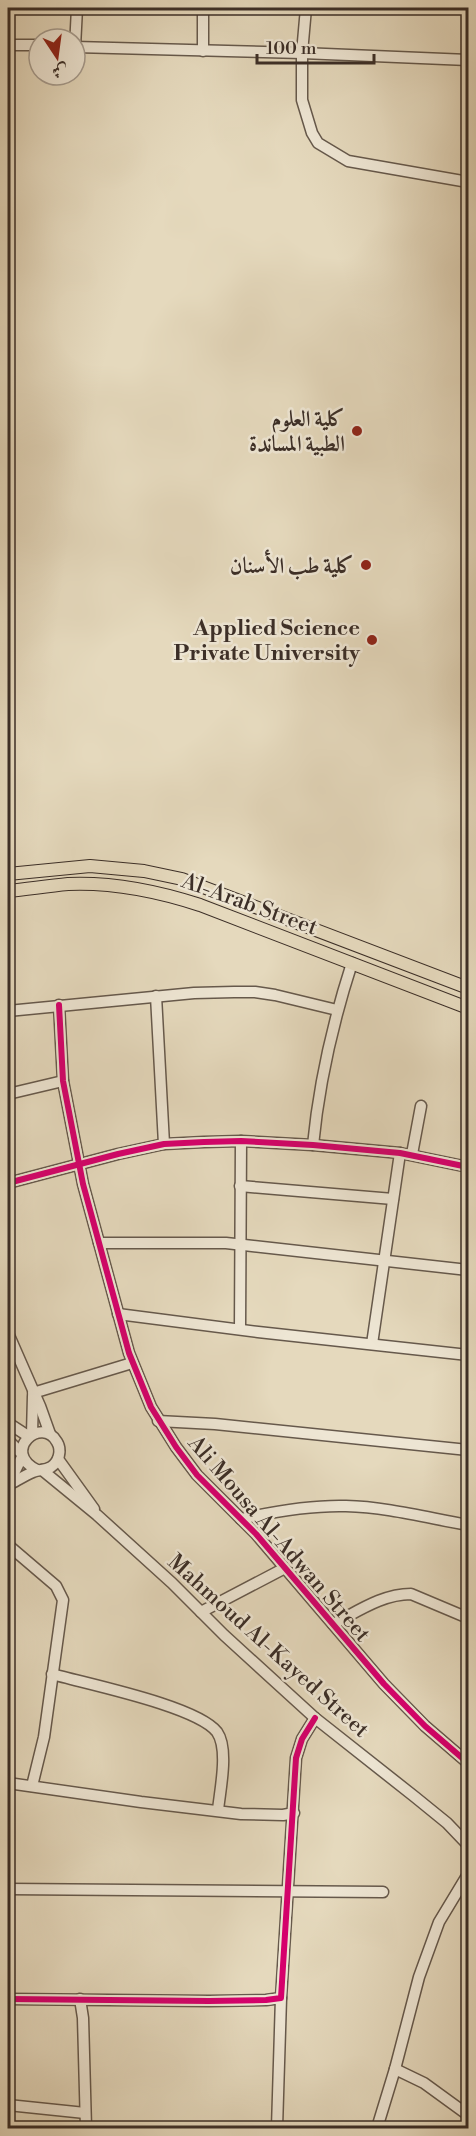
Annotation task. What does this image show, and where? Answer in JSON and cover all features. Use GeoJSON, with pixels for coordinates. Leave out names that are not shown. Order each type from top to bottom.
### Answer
{"type":"FeatureCollection","features":[{"type":"Feature","properties":{"kind":"main road","name":"Al-Arab Street"},"geometry":{"type":"LineString","coordinates":[[8,874],[90,866],[144,871],[182,879],[468,988]]}},
{"type":"Feature","properties":{"kind":"main road","name":"Al-Arab Street"},"geometry":{"type":"LineString","coordinates":[[8,891],[93,884],[134,887],[164,893],[468,1008]]}},
{"type":"Feature","properties":{"kind":"street"},"geometry":{"type":"LineString","coordinates":[[76,27],[77,8]]}},
{"type":"Feature","properties":{"kind":"street"},"geometry":{"type":"LineString","coordinates":[[202,51],[203,8]]}},
{"type":"Feature","properties":{"kind":"street"},"geometry":{"type":"LineString","coordinates":[[306,8],[302,53],[302,100],[312,133],[318,143],[348,161],[468,182]]}},
{"type":"Feature","properties":{"kind":"street"},"geometry":{"type":"LineString","coordinates":[[12,45],[27,45]]}},
{"type":"Feature","properties":{"kind":"street"},"geometry":{"type":"LineString","coordinates":[[87,47],[468,60]]}},
{"type":"Feature","properties":{"kind":"street"},"geometry":{"type":"LineString","coordinates":[[313,1145],[316,1109],[337,1010],[352,963]]}},
{"type":"Feature","properties":{"kind":"street"},"geometry":{"type":"LineString","coordinates":[[8,1011],[194,993],[255,992],[337,1010]]}},
{"type":"Feature","properties":{"kind":"street"},"geometry":{"type":"LineString","coordinates":[[156,996],[164,1144]]}},
{"type":"Feature","properties":{"kind":"street","name":"Ali Mousa Al-Adwan Street"},"geometry":{"type":"LineString","coordinates":[[59,1005],[63,1081],[79,1164],[132,1363],[158,1421],[197,1475],[285,1568],[404,1706],[468,1762]]}},
{"type":"Feature","properties":{"kind":"street"},"geometry":{"type":"LineString","coordinates":[[8,1094],[63,1081]]}},
{"type":"Feature","properties":{"kind":"street"},"geometry":{"type":"LineString","coordinates":[[372,1344],[393,1199],[421,1107]]}},
{"type":"Feature","properties":{"kind":"street"},"geometry":{"type":"LineString","coordinates":[[240,1329],[241,1141]]}},
{"type":"Feature","properties":{"kind":"street"},"geometry":{"type":"LineString","coordinates":[[8,1183],[164,1144],[241,1141],[406,1154],[468,1167]]}},
{"type":"Feature","properties":{"kind":"street"},"geometry":{"type":"LineString","coordinates":[[240,1186],[393,1199]]}},
{"type":"Feature","properties":{"kind":"street"},"geometry":{"type":"LineString","coordinates":[[99,1243],[204,1242],[468,1270]]}},
{"type":"Feature","properties":{"kind":"street"},"geometry":{"type":"LineString","coordinates":[[118,1314],[468,1355]]}},
{"type":"Feature","properties":{"kind":"street"},"geometry":{"type":"LineString","coordinates":[[8,1333],[50,1434],[57,1441],[60,1450],[58,1459],[51,1467],[39,1470],[8,1485]]}},
{"type":"Feature","properties":{"kind":"street"},"geometry":{"type":"LineString","coordinates":[[33,1393],[132,1363]]}},
{"type":"Feature","properties":{"kind":"street"},"geometry":{"type":"LineString","coordinates":[[30,1435],[33,1393]]}},
{"type":"Feature","properties":{"kind":"street"},"geometry":{"type":"LineString","coordinates":[[158,1421],[226,1425],[468,1449]]}},
{"type":"Feature","properties":{"kind":"street"},"geometry":{"type":"LineString","coordinates":[[8,1423],[30,1435]]}},
{"type":"Feature","properties":{"kind":"street"},"geometry":{"type":"LineString","coordinates":[[8,1485],[22,1456],[22,1444],[30,1435],[41,1432],[50,1434]]}},
{"type":"Feature","properties":{"kind":"street"},"geometry":{"type":"LineString","coordinates":[[8,1440],[28,1466],[39,1470]]}},
{"type":"Feature","properties":{"kind":"street","name":"Mahmoud Al-Kayed Street"},"geometry":{"type":"LineString","coordinates":[[58,1459],[97,1515]]}},
{"type":"Feature","properties":{"kind":"street","name":"Mahmoud Al-Kayed Street"},"geometry":{"type":"LineString","coordinates":[[39,1470],[97,1515],[315,1718],[447,1823],[468,1836]]}},
{"type":"Feature","properties":{"kind":"street"},"geometry":{"type":"LineString","coordinates":[[241,1519],[285,1509],[347,1506],[468,1525]]}},
{"type":"Feature","properties":{"kind":"street"},"geometry":{"type":"LineString","coordinates":[[8,1545],[37,1569],[61,1594],[63,1610],[44,1737],[32,1786]]}},
{"type":"Feature","properties":{"kind":"street"},"geometry":{"type":"LineString","coordinates":[[201,1612],[285,1568]]}},
{"type":"Feature","properties":{"kind":"street"},"geometry":{"type":"LineString","coordinates":[[333,1624],[388,1596],[400,1594],[411,1594],[468,1618]]}},
{"type":"Feature","properties":{"kind":"street"},"geometry":{"type":"LineString","coordinates":[[52,1674],[166,1704],[207,1724],[217,1732],[223,1751],[218,1810]]}},
{"type":"Feature","properties":{"kind":"street"},"geometry":{"type":"LineString","coordinates":[[277,2128],[281,1998],[298,1747],[315,1718]]}},
{"type":"Feature","properties":{"kind":"street"},"geometry":{"type":"LineString","coordinates":[[8,1783],[141,1802],[257,1815],[294,1813]]}},
{"type":"Feature","properties":{"kind":"street","name":"Mahmoud Al-Kayed Street"},"geometry":{"type":"LineString","coordinates":[[447,1823],[468,1845]]}},
{"type":"Feature","properties":{"kind":"street"},"geometry":{"type":"LineString","coordinates":[[377,2128],[419,1977],[439,1922],[468,1874]]}},
{"type":"Feature","properties":{"kind":"street"},"geometry":{"type":"LineString","coordinates":[[8,1889],[383,1892]]}},
{"type":"Feature","properties":{"kind":"street"},"geometry":{"type":"LineString","coordinates":[[8,1999],[231,2001],[281,1998]]}},
{"type":"Feature","properties":{"kind":"street"},"geometry":{"type":"LineString","coordinates":[[80,1999],[83,2018],[86,2128]]}},
{"type":"Feature","properties":{"kind":"street"},"geometry":{"type":"LineString","coordinates":[[395,2069],[424,2083],[468,2115]]}},
{"type":"Feature","properties":{"kind":"street"},"geometry":{"type":"LineString","coordinates":[[8,2105],[85,2113]]}},
{"type":"Feature","properties":{"kind":"cycle path"},"geometry":{"type":"LineString","coordinates":[[59,1005],[63,1081],[83,1184],[129,1353],[151,1407],[197,1475],[256,1534],[384,1684],[425,1726],[468,1763]]}},
{"type":"Feature","properties":{"kind":"cycle path"},"geometry":{"type":"LineString","coordinates":[[8,1183],[164,1144],[204,1142],[241,1141],[313,1145],[400,1153],[468,1167]]}},
{"type":"Feature","properties":{"kind":"cycle path"},"geometry":{"type":"LineString","coordinates":[[8,1999],[209,2001],[281,1998],[296,1758],[302,1739],[315,1718]]}},
{"type":"Feature","properties":{"kind":"place","name":"كلية العلوم الطبية المساندة"},"geometry":{"type":"Point","coordinates":[357,431]}},
{"type":"Feature","properties":{"kind":"place","name":"كلية طب الأسنان"},"geometry":{"type":"Point","coordinates":[366,565]}},
{"type":"Feature","properties":{"kind":"place","name":"Applied Science Private University"},"geometry":{"type":"Point","coordinates":[372,640]}}]}
